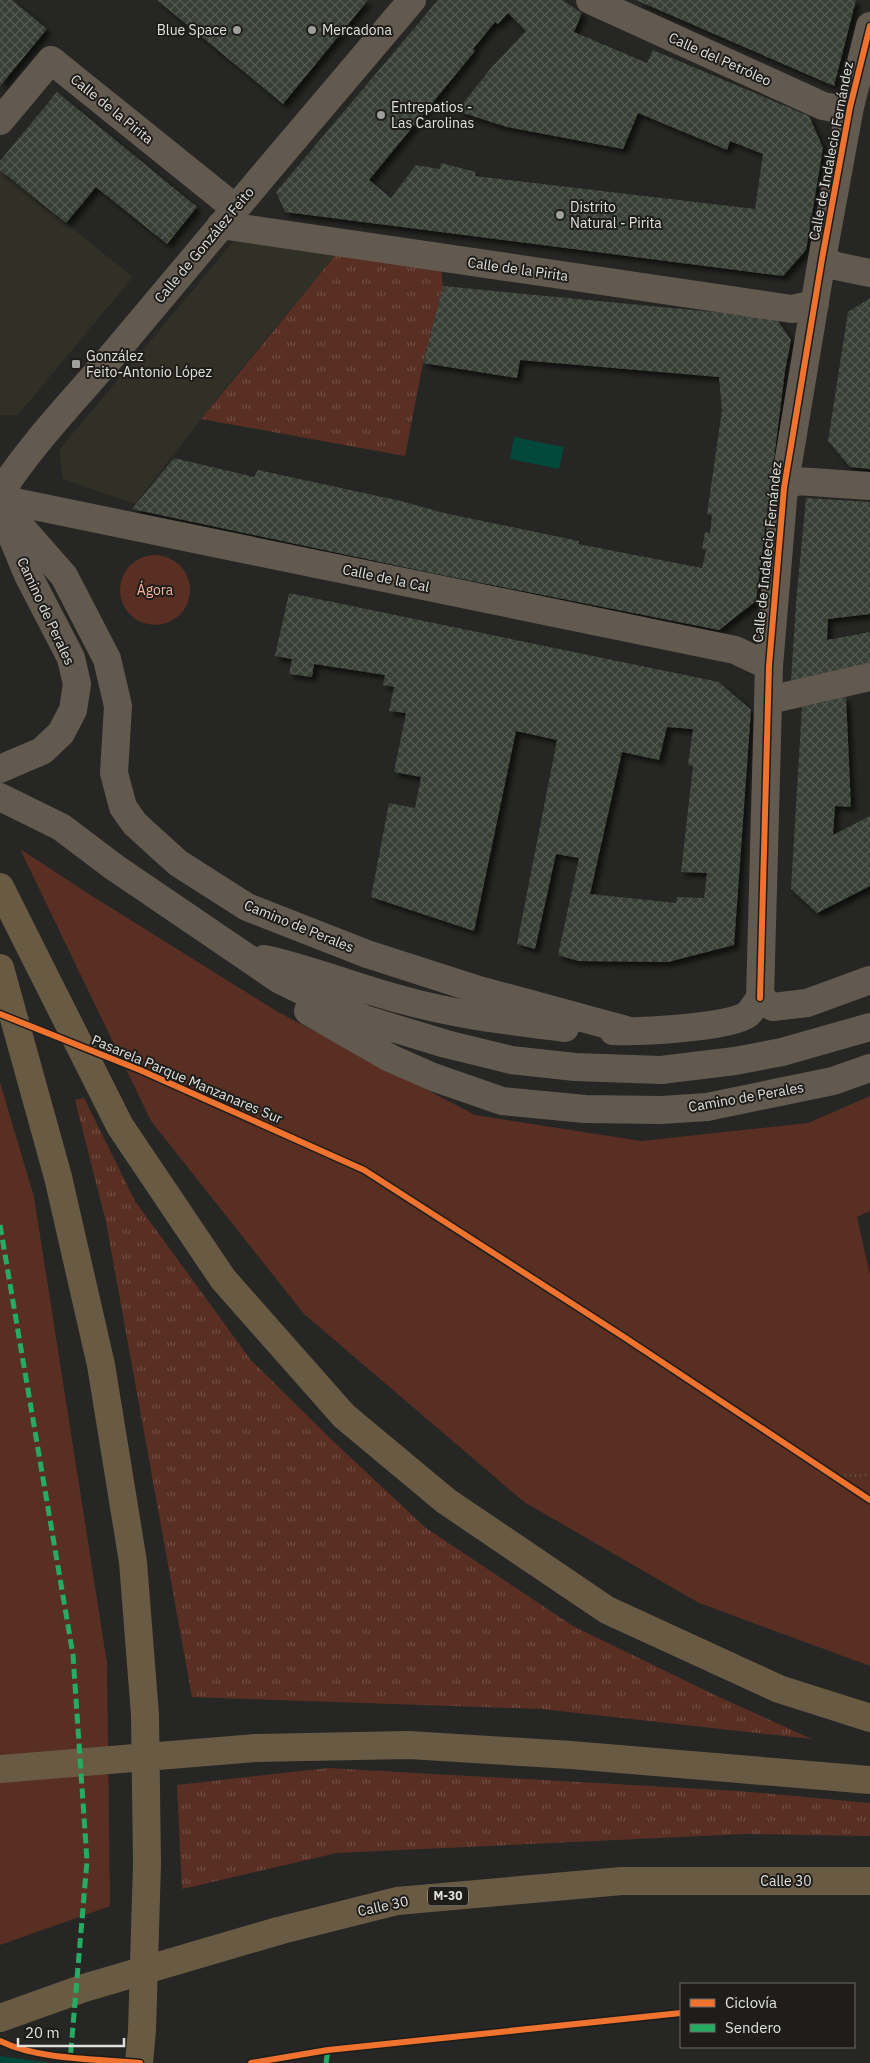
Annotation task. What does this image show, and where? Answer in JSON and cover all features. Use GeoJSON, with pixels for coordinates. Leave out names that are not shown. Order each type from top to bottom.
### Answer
{"type":"FeatureCollection","features":[{"type":"Feature","properties":{"kind":"highway"},"geometry":{"type":"LineString","coordinates":[[0,887],[120,1126],[223,1279],[344,1416],[446,1501],[607,1610],[779,1689],[870,1718]]}},
{"type":"Feature","properties":{"kind":"highway"},"geometry":{"type":"LineString","coordinates":[[0,968],[58,1177],[101,1365],[133,1562],[145,1714],[147,1864],[142,2030],[139,2063]]}},
{"type":"Feature","properties":{"kind":"highway"},"geometry":{"type":"LineString","coordinates":[[0,1769],[256,1748],[410,1746],[571,1754],[870,1780]]}},
{"type":"Feature","properties":{"kind":"highway","name":"Calle 30"},"geometry":{"type":"LineString","coordinates":[[0,2018],[84,1988],[278,1931],[397,1901],[613,1882],[870,1881]]}},
{"type":"Feature","properties":{"kind":"street","name":"Calle de González Feito"},"geometry":{"type":"LineString","coordinates":[[0,493],[19,464],[93,379],[412,0]]}},
{"type":"Feature","properties":{"kind":"street","name":"Calle del Petróleo"},"geometry":{"type":"LineString","coordinates":[[590,0],[823,106],[839,109],[850,106]]}},
{"type":"Feature","properties":{"kind":"street","name":"Calle de Indalecio Fernández"},"geometry":{"type":"LineString","coordinates":[[760,998],[769,666],[784,488],[822,259],[850,106],[869,34]]}},
{"type":"Feature","properties":{"kind":"street","name":"Calle de la Pirita"},"geometry":{"type":"LineString","coordinates":[[0,121],[52,60],[228,217],[792,308],[815,304]]}},
{"type":"Feature","properties":{"kind":"street"},"geometry":{"type":"LineString","coordinates":[[822,259],[836,266],[870,273]]}},
{"type":"Feature","properties":{"kind":"street"},"geometry":{"type":"LineString","coordinates":[[784,488],[797,481],[870,486]]}},
{"type":"Feature","properties":{"kind":"street","name":"Calle de la Cal"},"geometry":{"type":"LineString","coordinates":[[0,501],[735,650],[769,666]]}},
{"type":"Feature","properties":{"kind":"street","name":"Camino de Perales"},"geometry":{"type":"LineString","coordinates":[[0,501],[64,576],[107,659],[118,706],[114,773],[123,807],[135,824],[178,863],[247,907],[366,954],[479,990],[630,1031]]}},
{"type":"Feature","properties":{"kind":"street","name":"Camino de Perales"},"geometry":{"type":"LineString","coordinates":[[0,507],[28,575],[71,658],[77,684],[73,710],[61,733],[42,750],[0,768]]}},
{"type":"Feature","properties":{"kind":"street"},"geometry":{"type":"LineString","coordinates":[[769,700],[870,677]]}},
{"type":"Feature","properties":{"kind":"street","name":"Camino de Perales"},"geometry":{"type":"LineString","coordinates":[[0,797],[61,827],[114,867],[280,980],[367,1020],[446,1044],[511,1060],[575,1067],[661,1070],[735,1061],[782,1052],[870,1027]]}},
{"type":"Feature","properties":{"kind":"street","name":"Camino de Perales"},"geometry":{"type":"LineString","coordinates":[[243,955],[309,970],[403,1000],[474,1016],[579,1030],[630,1031],[714,1024],[747,1015],[760,998]]}},
{"type":"Feature","properties":{"kind":"street","name":"Camino de Perales"},"geometry":{"type":"LineString","coordinates":[[243,955],[267,983],[285,998],[390,1058],[502,1101],[586,1110],[660,1110],[708,1107],[834,1081],[870,1068]]}},
{"type":"Feature","properties":{"kind":"street"},"geometry":{"type":"LineString","coordinates":[[760,998],[774,1007],[807,1003],[870,980]]}},
{"type":"Feature","properties":{"kind":"path"},"geometry":{"type":"LineString","coordinates":[[827,1471],[842,1481]]}},
{"type":"Feature","properties":{"kind":"path"},"geometry":{"type":"LineString","coordinates":[[835,1476],[870,1475]]}},
{"type":"Feature","properties":{"kind":"shaded area"},"geometry":{"type":"Polygon","coordinates":[[[0,170],[133,277],[18,415],[0,415],[0,170]]]}},
{"type":"Feature","properties":{"kind":"shaded area"},"geometry":{"type":"Polygon","coordinates":[[[238,236],[338,252],[226,387],[135,504],[63,479],[59,450],[238,236]]]}},
{"type":"Feature","properties":{"kind":"shaded area"},"geometry":{"type":"Polygon","coordinates":[[[514,437],[564,447],[559,469],[510,459],[514,437]]]}},
{"type":"Feature","properties":{"kind":"shaded area"},"geometry":{"type":"Polygon","coordinates":[[[0,2056],[51,2063],[0,2063],[0,2056]]]}},
{"type":"Feature","properties":{"kind":"green space"},"geometry":{"type":"Polygon","coordinates":[[[338,252],[441,269],[443,286],[423,363],[405,456],[201,419],[338,252]]]}},
{"type":"Feature","properties":{"kind":"green space","name":"Ágora"},"geometry":{"type":"Polygon","coordinates":[[[155,555],[168,558],[180,565],[187,577],[190,590],[187,603],[180,615],[168,622],[155,625],[142,622],[130,615],[123,603],[120,590],[123,577],[130,565],[142,558],[155,555]]]}},
{"type":"Feature","properties":{"kind":"green space"},"geometry":{"type":"Polygon","coordinates":[[[20,849],[278,1012],[475,1115],[641,1141],[808,1123],[870,1096],[870,1211],[857,1217],[870,1275],[870,1666],[699,1603],[524,1502],[304,1314],[151,1121],[20,849]]]}},
{"type":"Feature","properties":{"kind":"green space"},"geometry":{"type":"Polygon","coordinates":[[[0,1082],[34,1197],[107,1663],[110,1906],[0,1945],[0,1082]]]}},
{"type":"Feature","properties":{"kind":"green space"},"geometry":{"type":"Polygon","coordinates":[[[84,1098],[135,1201],[250,1359],[334,1442],[426,1528],[573,1626],[719,1697],[812,1739],[542,1709],[192,1697],[106,1222],[75,1100],[84,1098]]]}},
{"type":"Feature","properties":{"kind":"green space"},"geometry":{"type":"Polygon","coordinates":[[[328,1768],[739,1791],[870,1803],[870,1836],[745,1834],[337,1853],[182,1889],[177,1785],[328,1768]]]}},
{"type":"Feature","properties":{"kind":"building"},"geometry":{"type":"Polygon","coordinates":[[[0,0],[12,0],[47,29],[0,86],[0,0]]]}},
{"type":"Feature","properties":{"kind":"building","name":"Blue Space"},"geometry":{"type":"Polygon","coordinates":[[[157,0],[368,0],[283,104],[157,0]]]}},
{"type":"Feature","properties":{"kind":"building"},"geometry":{"type":"Polygon","coordinates":[[[438,0],[562,0],[582,13],[574,32],[647,63],[653,50],[809,116],[823,148],[806,250],[783,276],[285,212],[276,192],[438,0]],[[508,13],[498,24],[495,22],[473,49],[475,51],[369,180],[391,198],[416,165],[440,169],[441,163],[476,172],[475,176],[755,209],[763,154],[730,141],[727,150],[638,113],[623,149],[507,127],[457,111],[491,68],[526,31],[508,13]]]}},
{"type":"Feature","properties":{"kind":"building"},"geometry":{"type":"Polygon","coordinates":[[[636,0],[856,0],[834,86],[636,0]]]}},
{"type":"Feature","properties":{"kind":"building"},"geometry":{"type":"Polygon","coordinates":[[[57,92],[197,207],[167,244],[96,187],[66,223],[0,170],[0,161],[57,92]]]}},
{"type":"Feature","properties":{"kind":"building"},"geometry":{"type":"Polygon","coordinates":[[[443,286],[776,318],[791,340],[785,371],[756,601],[719,630],[432,573],[132,509],[174,458],[254,477],[258,470],[401,501],[444,513],[579,541],[578,544],[702,568],[706,550],[702,549],[705,532],[710,533],[712,515],[707,514],[722,410],[719,377],[520,360],[517,378],[423,363],[443,286]]]}},
{"type":"Feature","properties":{"kind":"building"},"geometry":{"type":"Polygon","coordinates":[[[870,298],[870,469],[850,467],[828,441],[848,312],[870,298]]]}},
{"type":"Feature","properties":{"kind":"building"},"geometry":{"type":"Polygon","coordinates":[[[806,498],[870,502],[870,614],[828,619],[827,640],[870,632],[870,663],[791,681],[796,603],[806,498]]]}},
{"type":"Feature","properties":{"kind":"building"},"geometry":{"type":"Polygon","coordinates":[[[289,593],[719,682],[751,710],[734,945],[668,962],[578,961],[558,955],[579,858],[556,854],[535,949],[517,944],[557,740],[516,731],[474,931],[371,897],[389,803],[415,808],[421,777],[394,772],[406,713],[389,711],[394,687],[383,685],[385,675],[314,664],[312,677],[289,674],[292,659],[275,656],[289,593]],[[667,727],[659,760],[622,752],[590,894],[676,903],[677,897],[704,898],[707,873],[681,872],[693,766],[688,765],[693,729],[667,727]]]}},
{"type":"Feature","properties":{"kind":"building"},"geometry":{"type":"Polygon","coordinates":[[[846,697],[851,807],[835,806],[833,835],[870,816],[870,886],[817,913],[791,889],[802,707],[846,697]]]}},
{"type":"Feature","properties":{"kind":"marked path"},"geometry":{"type":"LineString","coordinates":[[0,1225],[73,1655],[87,1861],[70,2061]]}},
{"type":"Feature","properties":{"kind":"marked path"},"geometry":{"type":"LineString","coordinates":[[326,2063],[328,2050]]}},
{"type":"Feature","properties":{"kind":"cycle path"},"geometry":{"type":"LineString","coordinates":[[760,998],[769,666],[784,488],[822,259],[850,107],[870,26]]}},
{"type":"Feature","properties":{"kind":"cycle path","name":"Pasarela Parque Manzanares Sur"},"geometry":{"type":"LineString","coordinates":[[0,1014],[140,1070],[364,1170],[624,1337],[870,1500]]}},
{"type":"Feature","properties":{"kind":"cycle path"},"geometry":{"type":"LineString","coordinates":[[251,2063],[328,2050],[680,2013]]}},
{"type":"Feature","properties":{"kind":"cycle path"},"geometry":{"type":"LineString","coordinates":[[0,2041],[32,2052],[50,2055],[140,2063]]}},
{"type":"Feature","properties":{"kind":"place","name":"Blue Space"},"geometry":{"type":"Point","coordinates":[237,30]}},
{"type":"Feature","properties":{"kind":"place","name":"Mercadona"},"geometry":{"type":"Point","coordinates":[312,30]}},
{"type":"Feature","properties":{"kind":"place","name":"Entrepatios - Las Carolinas"},"geometry":{"type":"Point","coordinates":[381,115]}},
{"type":"Feature","properties":{"kind":"place","name":"Distrito Natural - Pirita"},"geometry":{"type":"Point","coordinates":[560,215]}},
{"type":"Feature","properties":{"kind":"place","name":"González Feito-Antonio López"},"geometry":{"type":"Point","coordinates":[76,364]}}]}
